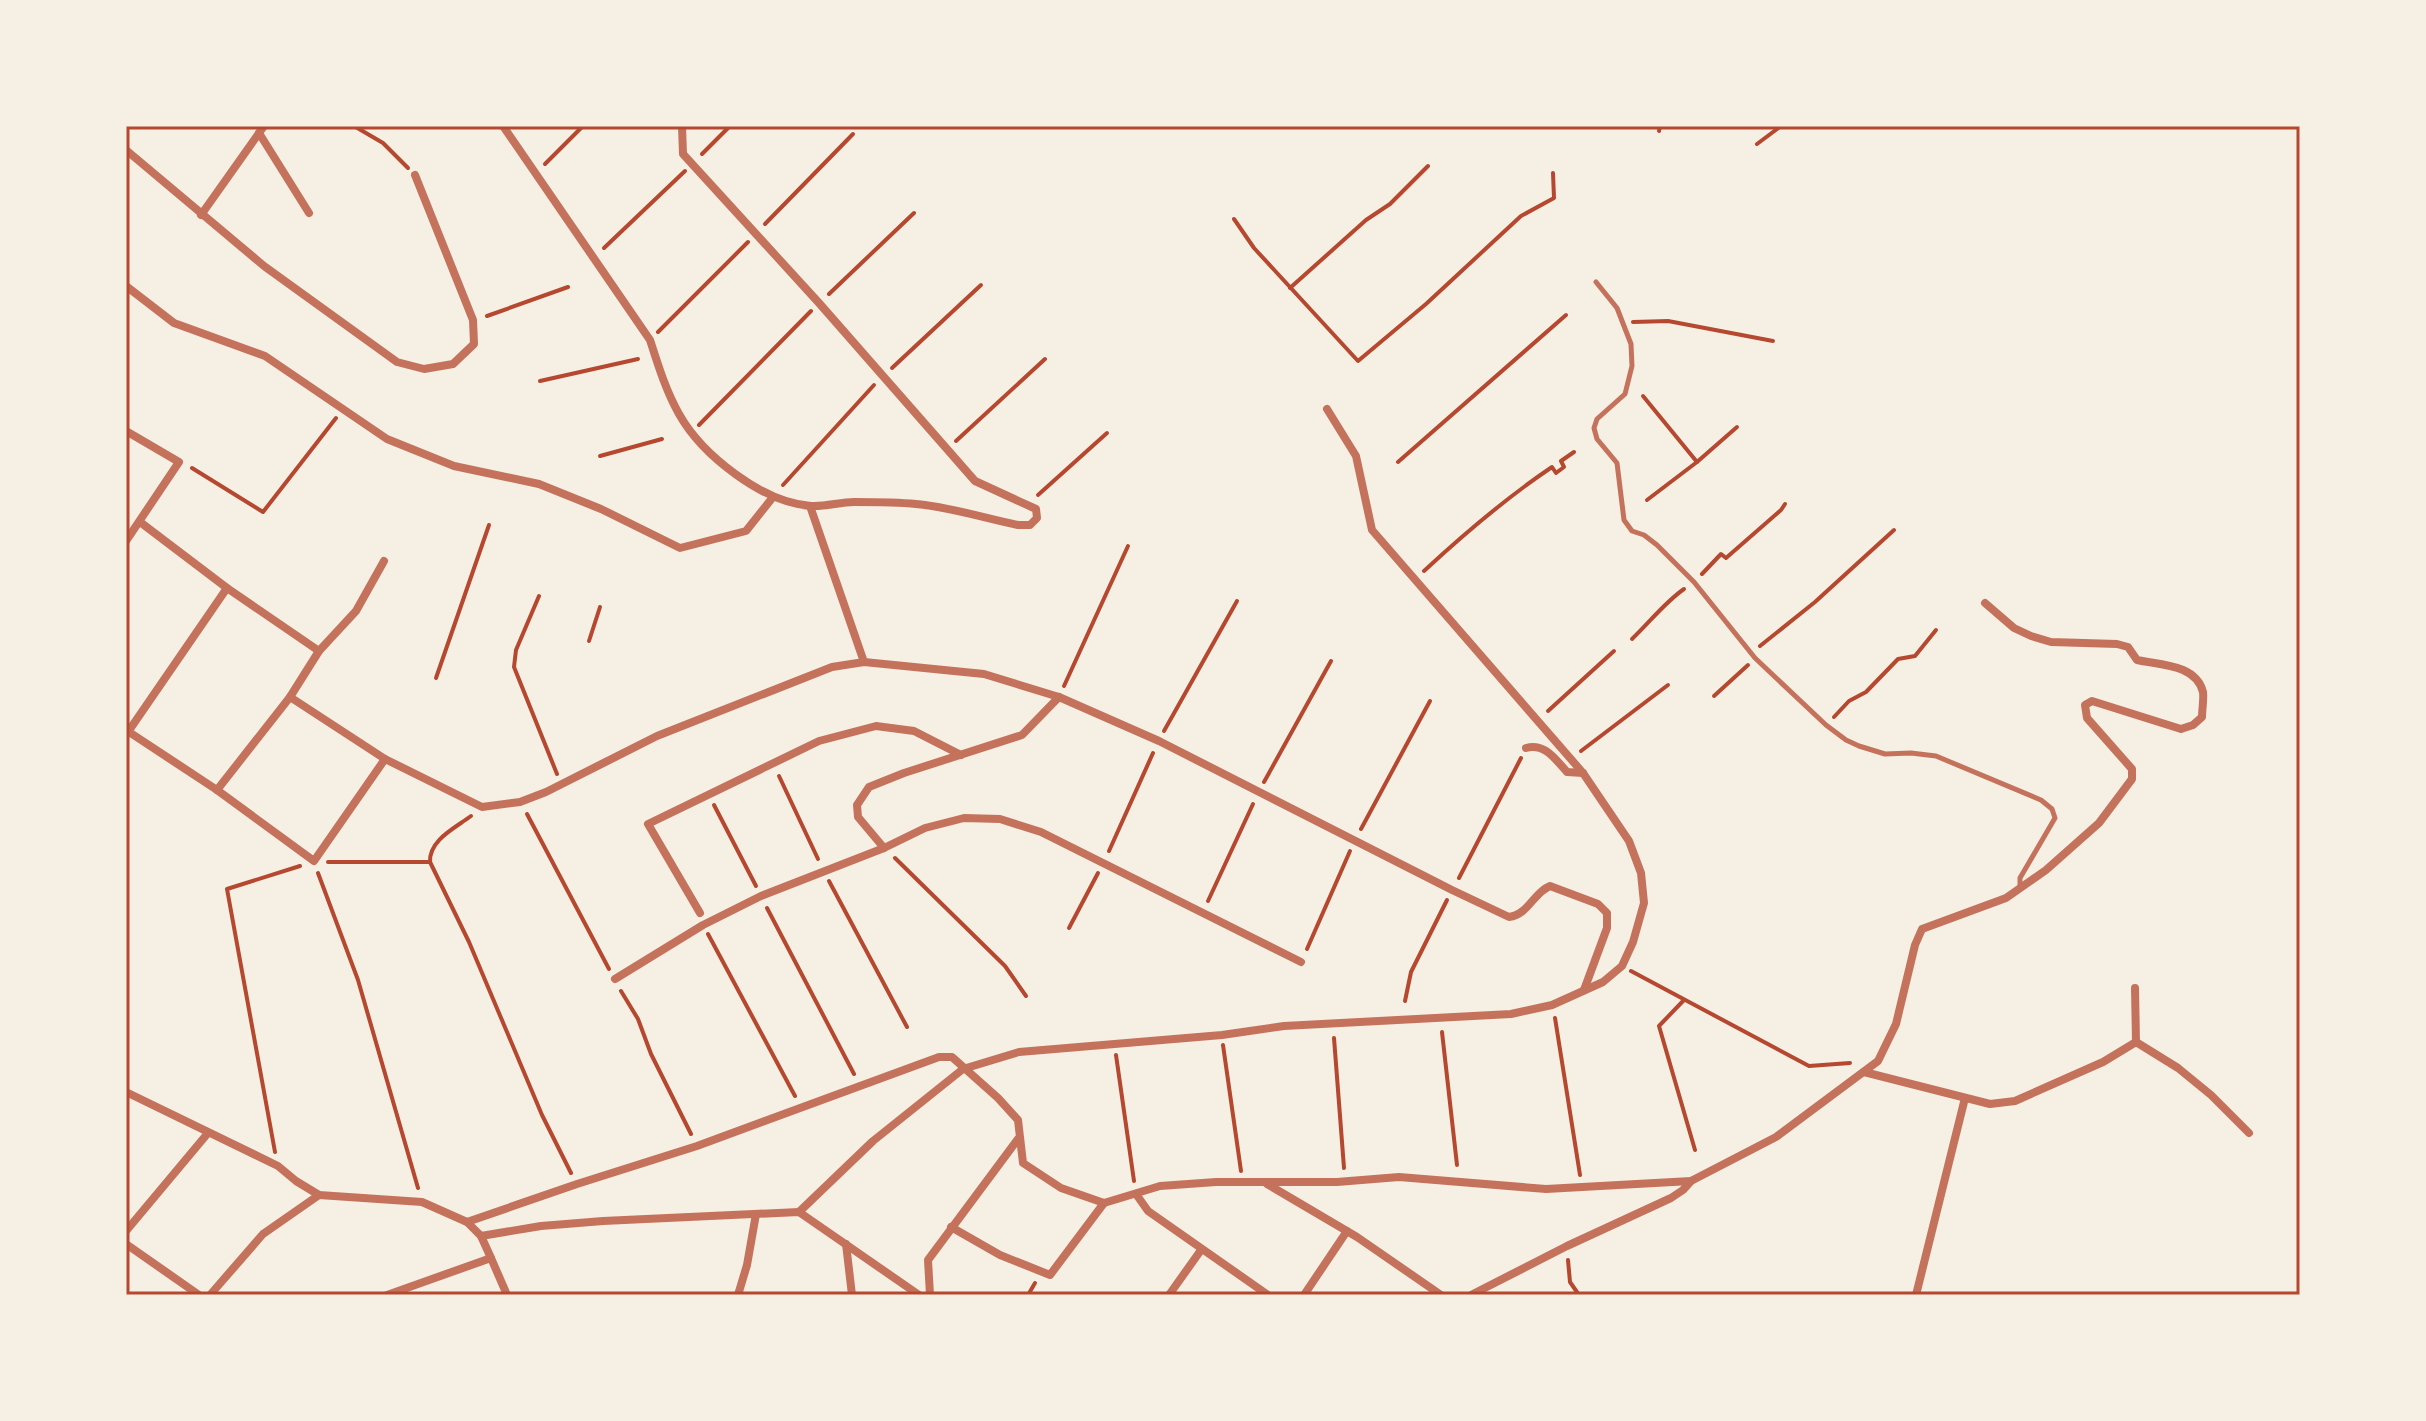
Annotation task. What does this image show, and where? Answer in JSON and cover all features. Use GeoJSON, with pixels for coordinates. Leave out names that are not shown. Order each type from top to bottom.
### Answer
{"type":"FeatureCollection","features":[{"type":"Feature","properties":{"kind":"street"},"geometry":{"type":"LineString","coordinates":[[503,126],[650,340],[679,414],[692,432],[748,483],[773,497],[810,506],[853,502],[917,504],[1030,525],[1037,518],[1036,509],[975,481],[683,154],[682,126]]}},
{"type":"Feature","properties":{"kind":"street"},"geometry":{"type":"LineString","coordinates":[[201,215],[261,130],[309,213]]}},
{"type":"Feature","properties":{"kind":"street"},"geometry":{"type":"LineString","coordinates":[[126,150],[264,266],[397,362],[424,369],[453,364],[474,344],[473,320],[415,175]]}},
{"type":"Feature","properties":{"kind":"street"},"geometry":{"type":"LineString","coordinates":[[126,286],[174,323],[265,356],[387,439],[454,466],[539,484],[601,509],[680,548],[746,531],[773,497]]}},
{"type":"Feature","properties":{"kind":"street"},"geometry":{"type":"LineString","coordinates":[[799,1212],[873,1141],[963,1069],[1019,1052],[1222,1035],[1284,1026],[1511,1014],[1552,1005],[1603,982],[1622,966],[1633,942],[1644,903],[1641,873],[1629,841],[1583,773],[1372,530],[1356,456],[1327,409]]}},
{"type":"Feature","properties":{"kind":"street"},"geometry":{"type":"LineString","coordinates":[[126,431],[179,462],[126,541]]}},
{"type":"Feature","properties":{"kind":"street"},"geometry":{"type":"LineString","coordinates":[[810,506],[864,662]]}},
{"type":"Feature","properties":{"kind":"street"},"geometry":{"type":"LineString","coordinates":[[140,522],[227,588],[319,651]]}},
{"type":"Feature","properties":{"kind":"street"},"geometry":{"type":"LineString","coordinates":[[217,790],[290,697],[319,651],[356,611],[384,561]]}},
{"type":"Feature","properties":{"kind":"street"},"geometry":{"type":"LineString","coordinates":[[227,588],[127,731],[217,790],[314,861],[385,759]]}},
{"type":"Feature","properties":{"kind":"street"},"geometry":{"type":"LineString","coordinates":[[1471,1295],[1671,1198],[1691,1181],[1776,1137],[1878,1061],[1896,1024],[1915,945],[1922,929],[2006,898],[2046,870],[2099,823],[2132,779],[2132,769],[2087,718],[2085,705],[2092,701],[2181,729],[2193,725],[2202,717],[2203,692],[2188,671],[2137,660],[2128,647],[2117,644],[2051,642],[2031,636],[2014,628],[1985,603]]}},
{"type":"Feature","properties":{"kind":"street"},"geometry":{"type":"LineString","coordinates":[[290,697],[385,759],[482,807],[520,802],[657,736],[832,667],[864,662],[984,674],[1059,697],[1159,741],[1509,917],[1524,912],[1540,890],[1550,886],[1598,904],[1607,913],[1607,928],[1584,991]]}},
{"type":"Feature","properties":{"kind":"street"},"geometry":{"type":"LineString","coordinates":[[884,848],[858,817],[857,805],[869,787],[1022,735],[1059,697]]}},
{"type":"Feature","properties":{"kind":"street"},"geometry":{"type":"LineString","coordinates":[[700,913],[648,824],[819,741],[876,726],[914,731],[961,755]]}},
{"type":"Feature","properties":{"kind":"street"},"geometry":{"type":"LineString","coordinates":[[1526,748],[1535,746],[1548,752],[1567,772],[1583,773]]}},
{"type":"Feature","properties":{"kind":"street"},"geometry":{"type":"LineString","coordinates":[[615,979],[703,925],[761,896],[884,848],[925,828],[964,818],[1000,819],[1041,832],[1301,962]]}},
{"type":"Feature","properties":{"kind":"street"},"geometry":{"type":"LineString","coordinates":[[2135,988],[2138,1013],[2136,1042]]}},
{"type":"Feature","properties":{"kind":"street"},"geometry":{"type":"LineString","coordinates":[[1864,1072],[1990,1104],[2015,1101],[2103,1062],[2136,1042]]}},
{"type":"Feature","properties":{"kind":"street"},"geometry":{"type":"LineString","coordinates":[[2136,1042],[2178,1068],[2249,1133]]}},
{"type":"Feature","properties":{"kind":"street"},"geometry":{"type":"LineString","coordinates":[[467,1222],[697,1146],[939,1057],[952,1057],[1018,1120],[1023,1163],[1061,1188],[1104,1203],[1160,1186],[1216,1182],[1345,1181],[1399,1177],[1546,1189],[1691,1181]]}},
{"type":"Feature","properties":{"kind":"street"},"geometry":{"type":"LineString","coordinates":[[126,1092],[278,1166],[319,1195],[422,1202],[467,1222],[481,1236],[507,1295]]}},
{"type":"Feature","properties":{"kind":"street"},"geometry":{"type":"LineString","coordinates":[[1916,1295],[1965,1098]]}},
{"type":"Feature","properties":{"kind":"street"},"geometry":{"type":"LineString","coordinates":[[126,1231],[208,1133]]}},
{"type":"Feature","properties":{"kind":"street"},"geometry":{"type":"LineString","coordinates":[[930,1295],[928,1260],[1018,1139]]}},
{"type":"Feature","properties":{"kind":"street"},"geometry":{"type":"LineString","coordinates":[[1267,1183],[1347,1231],[1441,1295]]}},
{"type":"Feature","properties":{"kind":"street"},"geometry":{"type":"LineString","coordinates":[[1136,1194],[1148,1211],[1268,1295]]}},
{"type":"Feature","properties":{"kind":"street"},"geometry":{"type":"LineString","coordinates":[[210,1295],[263,1234],[319,1195]]}},
{"type":"Feature","properties":{"kind":"street"},"geometry":{"type":"LineString","coordinates":[[951,1227],[1000,1255],[1050,1275],[1104,1203]]}},
{"type":"Feature","properties":{"kind":"street"},"geometry":{"type":"LineString","coordinates":[[481,1236],[541,1226],[799,1212],[919,1295]]}},
{"type":"Feature","properties":{"kind":"street"},"geometry":{"type":"LineString","coordinates":[[738,1295],[756,1214]]}},
{"type":"Feature","properties":{"kind":"street"},"geometry":{"type":"LineString","coordinates":[[1304,1295],[1347,1231]]}},
{"type":"Feature","properties":{"kind":"street"},"geometry":{"type":"LineString","coordinates":[[126,1244],[199,1295]]}},
{"type":"Feature","properties":{"kind":"street"},"geometry":{"type":"LineString","coordinates":[[846,1244],[852,1295]]}},
{"type":"Feature","properties":{"kind":"street"},"geometry":{"type":"LineString","coordinates":[[1169,1295],[1201,1250]]}},
{"type":"Feature","properties":{"kind":"street"},"geometry":{"type":"LineString","coordinates":[[387,1295],[491,1258]]}},
{"type":"Feature","properties":{"kind":"lane"},"geometry":{"type":"LineString","coordinates":[[1596,282],[1617,308],[1632,352],[1625,394],[1597,419],[1594,428],[1597,439],[1617,463],[1624,520],[1632,531],[1657,545],[1694,582],[1753,655],[1826,725],[1859,746],[1885,754],[1936,756],[2046,803],[2055,818],[2020,878],[2020,888]]}},
{"type":"Feature","properties":{"kind":"path"},"geometry":{"type":"LineString","coordinates":[[354,126],[383,143],[415,175]]}},
{"type":"Feature","properties":{"kind":"path"},"geometry":{"type":"LineString","coordinates":[[536,172],[583,126]]}},
{"type":"Feature","properties":{"kind":"path"},"geometry":{"type":"LineString","coordinates":[[594,258],[730,126]]}},
{"type":"Feature","properties":{"kind":"path"},"geometry":{"type":"LineString","coordinates":[[1757,144],[1781,126]]}},
{"type":"Feature","properties":{"kind":"path"},"geometry":{"type":"LineString","coordinates":[[1290,288],[1366,220],[1390,204],[1428,166]]}},
{"type":"Feature","properties":{"kind":"path"},"geometry":{"type":"LineString","coordinates":[[1234,219],[1254,248],[1358,361],[1426,304],[1521,216],[1554,198],[1553,173]]}},
{"type":"Feature","properties":{"kind":"path"},"geometry":{"type":"LineString","coordinates":[[692,432],[819,303],[914,213]]}},
{"type":"Feature","properties":{"kind":"path"},"geometry":{"type":"LineString","coordinates":[[473,320],[568,287]]}},
{"type":"Feature","properties":{"kind":"path"},"geometry":{"type":"LineString","coordinates":[[1398,462],[1566,315]]}},
{"type":"Feature","properties":{"kind":"path"},"geometry":{"type":"LineString","coordinates":[[1624,322],[1668,321],[1773,341]]}},
{"type":"Feature","properties":{"kind":"path"},"geometry":{"type":"LineString","coordinates":[[540,381],[638,359]]}},
{"type":"Feature","properties":{"kind":"path"},"geometry":{"type":"LineString","coordinates":[[947,449],[1045,359]]}},
{"type":"Feature","properties":{"kind":"path"},"geometry":{"type":"LineString","coordinates":[[1643,396],[1697,462]]}},
{"type":"Feature","properties":{"kind":"path"},"geometry":{"type":"LineString","coordinates":[[179,462],[263,512],[337,417]]}},
{"type":"Feature","properties":{"kind":"path"},"geometry":{"type":"LineString","coordinates":[[1647,500],[1737,427]]}},
{"type":"Feature","properties":{"kind":"path"},"geometry":{"type":"LineString","coordinates":[[1027,504],[1107,433]]}},
{"type":"Feature","properties":{"kind":"path"},"geometry":{"type":"LineString","coordinates":[[600,456],[662,439]]}},
{"type":"Feature","properties":{"kind":"path"},"geometry":{"type":"LineString","coordinates":[[1414,580],[1478,522],[1552,467],[1556,473],[1564,467],[1561,461],[1574,452]]}},
{"type":"Feature","properties":{"kind":"path"},"geometry":{"type":"LineString","coordinates":[[1694,582],[1721,554],[1726,558],[1785,504]]}},
{"type":"Feature","properties":{"kind":"path"},"geometry":{"type":"LineString","coordinates":[[436,678],[489,525]]}},
{"type":"Feature","properties":{"kind":"path"},"geometry":{"type":"LineString","coordinates":[[1714,696],[1753,655],[1894,530]]}},
{"type":"Feature","properties":{"kind":"path"},"geometry":{"type":"LineString","coordinates":[[1059,697],[1128,546]]}},
{"type":"Feature","properties":{"kind":"path"},"geometry":{"type":"LineString","coordinates":[[1632,639],[1653,620],[1668,600],[1684,589]]}},
{"type":"Feature","properties":{"kind":"path"},"geometry":{"type":"LineString","coordinates":[[539,596],[516,650],[514,667],[561,784]]}},
{"type":"Feature","properties":{"kind":"path"},"geometry":{"type":"LineString","coordinates":[[1069,928],[1103,863],[1159,741],[1237,601]]}},
{"type":"Feature","properties":{"kind":"path"},"geometry":{"type":"LineString","coordinates":[[589,641],[600,607]]}},
{"type":"Feature","properties":{"kind":"path"},"geometry":{"type":"LineString","coordinates":[[1826,725],[1849,701],[1866,692],[1898,659],[1915,656],[1936,630]]}},
{"type":"Feature","properties":{"kind":"path"},"geometry":{"type":"LineString","coordinates":[[1537,721],[1614,651]]}},
{"type":"Feature","properties":{"kind":"path"},"geometry":{"type":"LineString","coordinates":[[1570,759],[1668,685]]}},
{"type":"Feature","properties":{"kind":"path"},"geometry":{"type":"LineString","coordinates":[[1405,1001],[1411,972],[1526,748]]}},
{"type":"Feature","properties":{"kind":"path"},"geometry":{"type":"LineString","coordinates":[[773,763],[824,872],[907,1027]]}},
{"type":"Feature","properties":{"kind":"path"},"geometry":{"type":"LineString","coordinates":[[709,794],[861,1087]]}},
{"type":"Feature","properties":{"kind":"path"},"geometry":{"type":"LineString","coordinates":[[482,807],[436,843],[429,854],[430,862],[469,942],[542,1115],[577,1184]]}},
{"type":"Feature","properties":{"kind":"path"},"geometry":{"type":"LineString","coordinates":[[884,848],[1005,966],[1026,996]]}},
{"type":"Feature","properties":{"kind":"path"},"geometry":{"type":"LineString","coordinates":[[278,1166],[227,889],[314,861],[430,862]]}},
{"type":"Feature","properties":{"kind":"path"},"geometry":{"type":"LineString","coordinates":[[314,861],[358,980],[422,1202]]}},
{"type":"Feature","properties":{"kind":"path"},"geometry":{"type":"LineString","coordinates":[[703,925],[802,1108]]}},
{"type":"Feature","properties":{"kind":"path"},"geometry":{"type":"LineString","coordinates":[[1622,966],[1809,1066],[1857,1063]]}},
{"type":"Feature","properties":{"kind":"path"},"geometry":{"type":"LineString","coordinates":[[1685,1000],[1659,1026],[1695,1150]]}},
{"type":"Feature","properties":{"kind":"path"},"geometry":{"type":"LineString","coordinates":[[1552,1005],[1581,1177]]}},
{"type":"Feature","properties":{"kind":"path"},"geometry":{"type":"LineString","coordinates":[[1440,1018],[1457,1165]]}},
{"type":"Feature","properties":{"kind":"path"},"geometry":{"type":"LineString","coordinates":[[1332,1023],[1345,1181]]}},
{"type":"Feature","properties":{"kind":"path"},"geometry":{"type":"LineString","coordinates":[[1222,1035],[1242,1182]]}},
{"type":"Feature","properties":{"kind":"path"},"geometry":{"type":"LineString","coordinates":[[1114,1045],[1136,1194]]}},
{"type":"Feature","properties":{"kind":"path"},"geometry":{"type":"LineString","coordinates":[[1567,1246],[1570,1282],[1579,1295]]}}]}
